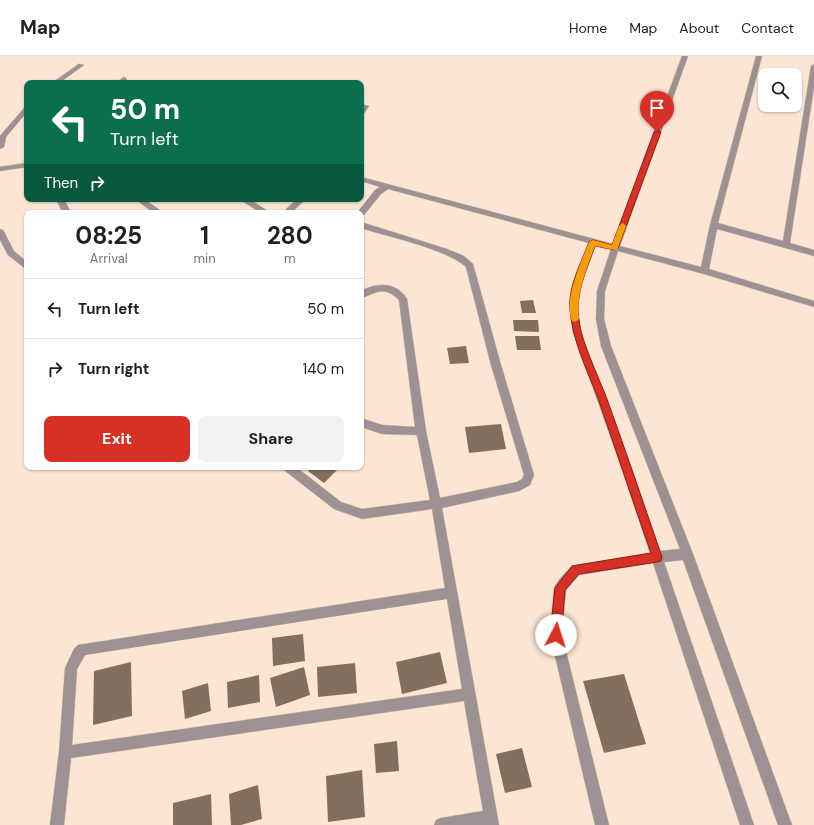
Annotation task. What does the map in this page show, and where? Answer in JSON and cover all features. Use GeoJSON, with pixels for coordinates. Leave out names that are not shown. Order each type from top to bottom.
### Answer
{"type":"FeatureCollection","features":[{"type":"Feature","properties":{"kind":"street"},"geometry":{"type":"LineString","coordinates":[[685,56],[615,248],[601,291],[600,310],[602,331],[687,554],[786,825]]}},
{"type":"Feature","properties":{"kind":"street"},"geometry":{"type":"LineString","coordinates":[[704,271],[714,225],[759,56]]}},
{"type":"Feature","properties":{"kind":"street"},"geometry":{"type":"LineString","coordinates":[[59,80],[81,65]]}},
{"type":"Feature","properties":{"kind":"street"},"geometry":{"type":"LineString","coordinates":[[786,245],[814,66]]}},
{"type":"Feature","properties":{"kind":"street"},"geometry":{"type":"LineString","coordinates":[[0,147],[3,138],[24,112]]}},
{"type":"Feature","properties":{"kind":"street"},"geometry":{"type":"LineString","coordinates":[[0,169],[24,165]]}},
{"type":"Feature","properties":{"kind":"street"},"geometry":{"type":"LineString","coordinates":[[364,180],[704,271],[814,304]]}},
{"type":"Feature","properties":{"kind":"street"},"geometry":{"type":"LineString","coordinates":[[363,210],[378,192],[386,186]]}},
{"type":"Feature","properties":{"kind":"street"},"geometry":{"type":"LineString","coordinates":[[144,202],[156,210]]}},
{"type":"Feature","properties":{"kind":"street"},"geometry":{"type":"LineString","coordinates":[[248,202],[262,210]]}},
{"type":"Feature","properties":{"kind":"street"},"geometry":{"type":"LineString","coordinates":[[289,210],[299,202]]}},
{"type":"Feature","properties":{"kind":"street"},"geometry":{"type":"LineString","coordinates":[[714,225],[814,253]]}},
{"type":"Feature","properties":{"kind":"street"},"geometry":{"type":"LineString","coordinates":[[292,470],[338,506],[362,514],[436,504],[519,486],[526,482],[529,475],[496,365],[470,266],[462,258],[444,251],[364,226]]}},
{"type":"Feature","properties":{"kind":"street"},"geometry":{"type":"LineString","coordinates":[[0,232],[11,253],[24,264]]}},
{"type":"Feature","properties":{"kind":"street"},"geometry":{"type":"LineString","coordinates":[[593,242],[576,288],[574,308],[578,332],[657,557],[747,825]]}},
{"type":"Feature","properties":{"kind":"street"},"geometry":{"type":"LineString","coordinates":[[364,293],[379,288],[391,289],[403,298],[421,431],[436,504],[491,821],[441,825]]}},
{"type":"Feature","properties":{"kind":"street"},"geometry":{"type":"LineString","coordinates":[[364,424],[391,431],[421,431]]}},
{"type":"Feature","properties":{"kind":"street"},"geometry":{"type":"LineString","coordinates":[[602,825],[556,635],[560,588],[576,570],[657,557],[687,554]]}},
{"type":"Feature","properties":{"kind":"street"},"geometry":{"type":"LineString","coordinates":[[57,825],[65,752],[71,668],[82,649],[451,592]]}},
{"type":"Feature","properties":{"kind":"street"},"geometry":{"type":"LineString","coordinates":[[65,752],[469,694]]}},
{"type":"Feature","properties":{"kind":"building"},"geometry":{"type":"Polygon","coordinates":[[[533,300],[536,313],[522,313],[520,301],[533,300]]]}},
{"type":"Feature","properties":{"kind":"building"},"geometry":{"type":"Polygon","coordinates":[[[513,320],[538,320],[539,332],[514,331],[513,320]]]}},
{"type":"Feature","properties":{"kind":"building"},"geometry":{"type":"Polygon","coordinates":[[[515,336],[539,336],[541,350],[517,350],[515,336]]]}},
{"type":"Feature","properties":{"kind":"building"},"geometry":{"type":"Polygon","coordinates":[[[466,346],[469,363],[450,364],[447,348],[466,346]]]}},
{"type":"Feature","properties":{"kind":"building"},"geometry":{"type":"Polygon","coordinates":[[[501,424],[506,449],[469,453],[465,427],[501,424]]]}},
{"type":"Feature","properties":{"kind":"building"},"geometry":{"type":"Polygon","coordinates":[[[309,470],[337,470],[324,483],[308,471],[309,470]]]}},
{"type":"Feature","properties":{"kind":"building"},"geometry":{"type":"Polygon","coordinates":[[[303,634],[305,661],[273,666],[272,638],[303,634]]]}},
{"type":"Feature","properties":{"kind":"building"},"geometry":{"type":"Polygon","coordinates":[[[440,652],[447,683],[402,694],[396,662],[440,652]]]}},
{"type":"Feature","properties":{"kind":"building"},"geometry":{"type":"Polygon","coordinates":[[[131,662],[132,716],[93,725],[94,671],[131,662]]]}},
{"type":"Feature","properties":{"kind":"building"},"geometry":{"type":"Polygon","coordinates":[[[355,663],[357,693],[318,697],[317,667],[355,663]]]}},
{"type":"Feature","properties":{"kind":"building"},"geometry":{"type":"Polygon","coordinates":[[[304,667],[310,695],[276,707],[270,678],[304,667]]]}},
{"type":"Feature","properties":{"kind":"building"},"geometry":{"type":"Polygon","coordinates":[[[624,674],[646,744],[604,753],[583,681],[624,674]]]}},
{"type":"Feature","properties":{"kind":"building"},"geometry":{"type":"Polygon","coordinates":[[[259,675],[260,702],[228,708],[227,682],[259,675]]]}},
{"type":"Feature","properties":{"kind":"building"},"geometry":{"type":"Polygon","coordinates":[[[208,683],[211,711],[185,719],[182,691],[208,683]]]}},
{"type":"Feature","properties":{"kind":"building"},"geometry":{"type":"Polygon","coordinates":[[[397,741],[399,771],[376,773],[374,744],[397,741]]]}},
{"type":"Feature","properties":{"kind":"building"},"geometry":{"type":"Polygon","coordinates":[[[522,748],[532,787],[505,793],[496,754],[522,748]]]}},
{"type":"Feature","properties":{"kind":"building"},"geometry":{"type":"Polygon","coordinates":[[[362,770],[365,817],[328,822],[326,776],[362,770]]]}},
{"type":"Feature","properties":{"kind":"building"},"geometry":{"type":"Polygon","coordinates":[[[258,785],[262,819],[241,825],[231,825],[229,794],[258,785]]]}},
{"type":"Feature","properties":{"kind":"building"},"geometry":{"type":"Polygon","coordinates":[[[211,794],[212,825],[173,825],[173,803],[211,794]]]}},
{"type":"Feature","properties":{"kind":"slow traffic"},"geometry":{"type":"LineString","coordinates":[[575,319],[574,300],[576,288],[593,242],[615,248],[623,226]]}},
{"type":"Feature","properties":{"kind":"route"},"geometry":{"type":"LineString","coordinates":[[556,635],[560,588],[576,570],[657,557],[602,399],[588,364],[574,316],[576,288],[593,242],[615,248],[657,132]]}}]}
